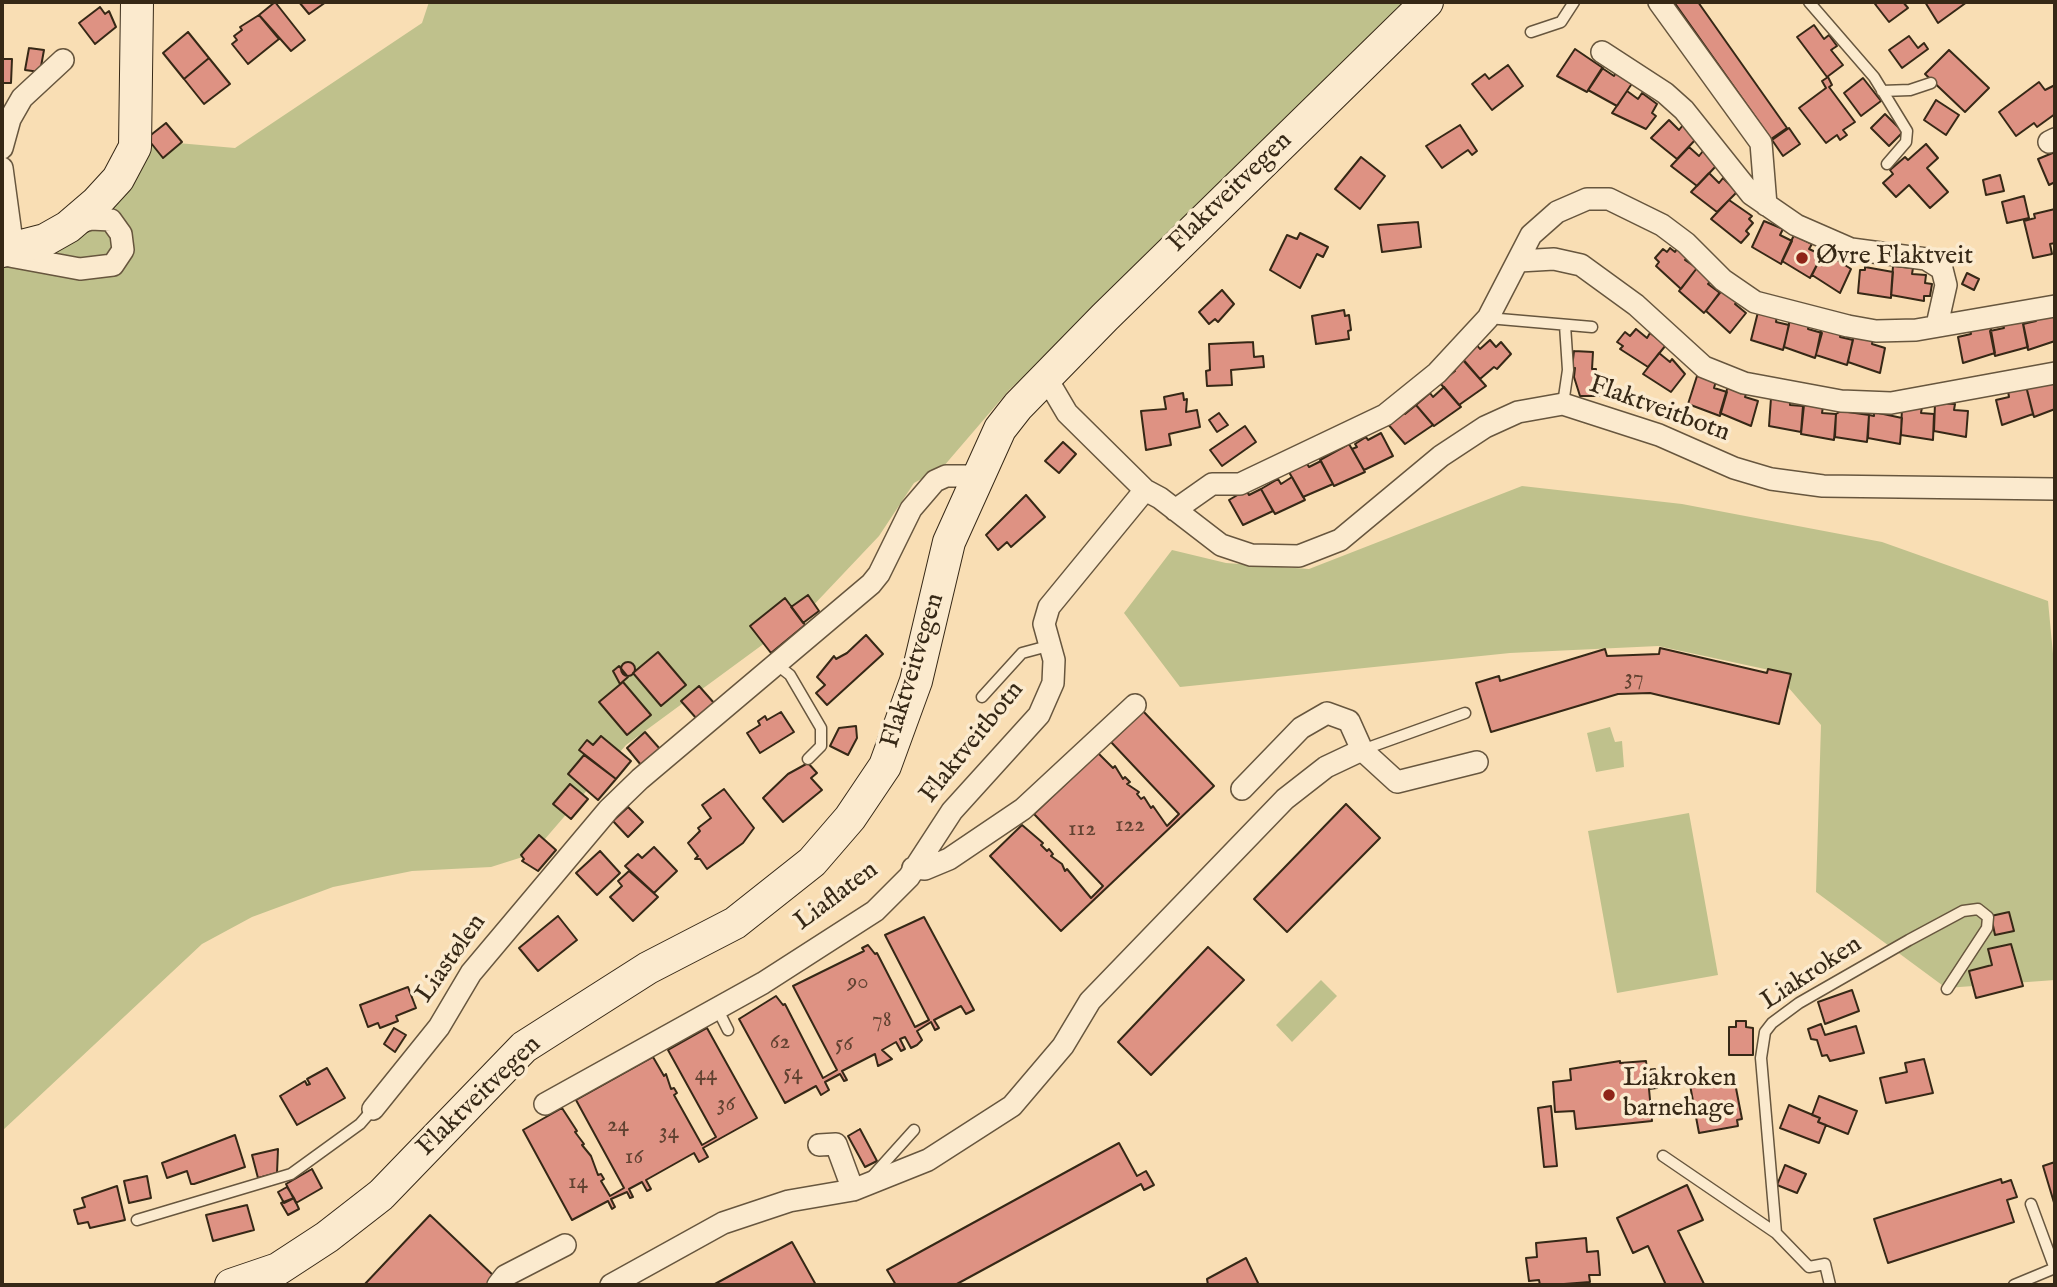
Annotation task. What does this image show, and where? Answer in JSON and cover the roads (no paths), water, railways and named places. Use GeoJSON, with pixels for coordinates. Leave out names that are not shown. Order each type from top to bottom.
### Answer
{"type":"FeatureCollection","features":[{"type":"Feature","properties":{"kind":"main road"},"geometry":{"type":"LineString","coordinates":[[6,251],[45,240],[68,227],[96,204],[118,179],[135,147],[137,2]]}},
{"type":"Feature","properties":{"kind":"main road","name":"Flaktveitvegen"},"geometry":{"type":"LineString","coordinates":[[232,1285],[278,1269],[327,1237],[381,1195],[524,1047],[637,975],[734,923],[812,862],[850,818],[885,765],[916,681],[949,542],[1000,429],[1018,406],[1115,308],[1427,2]]}},
{"type":"Feature","properties":{"kind":"street"},"geometry":{"type":"LineString","coordinates":[[1659,2],[1761,143],[1766,205]]}},
{"type":"Feature","properties":{"kind":"street"},"geometry":{"type":"LineString","coordinates":[[1602,52],[1638,67],[1684,110],[1751,194],[1796,225],[1851,249],[1926,258],[1942,268],[1946,285],[1937,325]]}},
{"type":"Feature","properties":{"kind":"street"},"geometry":{"type":"LineString","coordinates":[[2,148],[10,119],[22,98],[63,60]]}},
{"type":"Feature","properties":{"kind":"street"},"geometry":{"type":"LineString","coordinates":[[2,168],[6,251],[79,269],[113,265],[123,250],[121,234],[111,220],[91,219],[68,227]]}},
{"type":"Feature","properties":{"kind":"street"},"geometry":{"type":"LineString","coordinates":[[1175,510],[1212,484],[1240,484],[1385,415],[1437,373],[1488,318],[1531,235],[1557,212],[1587,199],[1609,200],[1662,225],[1723,281],[1755,302],[1876,331],[1916,330],[2055,306]]}},
{"type":"Feature","properties":{"kind":"street","name":"Flaktveitbotn"},"geometry":{"type":"LineString","coordinates":[[1519,261],[1554,260],[1581,265],[1636,305],[1704,367],[1744,383],[1841,401],[1891,403],[2055,373]]}},
{"type":"Feature","properties":{"kind":"street","name":"Flaktveitbotn"},"geometry":{"type":"LineString","coordinates":[[1047,379],[1067,413],[1145,490],[1221,545],[1251,555],[1299,556],[1340,540],[1441,456],[1485,427],[1518,412],[1563,404],[1659,435],[1734,468],[1771,479],[1823,486],[2055,489]]}},
{"type":"Feature","properties":{"kind":"street","name":"Liastølen"},"geometry":{"type":"LineString","coordinates":[[373,1109],[439,1027],[471,973],[609,809],[640,779],[871,584],[879,574],[911,509],[935,481],[946,476],[978,476]]}},
{"type":"Feature","properties":{"kind":"street","name":"Flaktveitbotn"},"geometry":{"type":"LineString","coordinates":[[913,868],[952,811],[1039,715],[1053,683],[1054,660],[1044,624],[1049,607],[1145,490]]}},
{"type":"Feature","properties":{"kind":"street","name":"Liaflaten"},"geometry":{"type":"LineString","coordinates":[[545,1104],[718,1010],[875,911],[909,877],[913,868],[925,869],[949,859],[1023,809],[1135,705]]}},
{"type":"Feature","properties":{"kind":"street"},"geometry":{"type":"LineString","coordinates":[[1242,789],[1301,727],[1327,713],[1349,721],[1362,750],[1397,782],[1477,762]]}},
{"type":"Feature","properties":{"kind":"street"},"geometry":{"type":"LineString","coordinates":[[611,1285],[723,1223],[789,1201],[860,1187],[928,1160],[1012,1106],[1063,1046],[1090,1001],[1285,799],[1326,767],[1362,750]]}},
{"type":"Feature","properties":{"kind":"street"},"geometry":{"type":"LineString","coordinates":[[819,1145],[836,1144],[860,1187]]}},
{"type":"Feature","properties":{"kind":"street"},"geometry":{"type":"LineString","coordinates":[[498,1285],[505,1276],[565,1245]]}},
{"type":"Feature","properties":{"kind":"lane"},"geometry":{"type":"LineString","coordinates":[[1531,32],[1561,22],[1574,2]]}},
{"type":"Feature","properties":{"kind":"lane"},"geometry":{"type":"LineString","coordinates":[[1810,2],[1882,91],[1907,131],[1906,142],[1887,164]]}},
{"type":"Feature","properties":{"kind":"lane"},"geometry":{"type":"LineString","coordinates":[[1882,91],[1910,90],[1931,83]]}},
{"type":"Feature","properties":{"kind":"lane"},"geometry":{"type":"LineString","coordinates":[[1488,318],[1592,327]]}},
{"type":"Feature","properties":{"kind":"lane"},"geometry":{"type":"LineString","coordinates":[[1563,404],[1568,370],[1565,325]]}},
{"type":"Feature","properties":{"kind":"lane","name":"Flaktveitbotn"},"geometry":{"type":"LineString","coordinates":[[982,697],[1023,653],[1048,646]]}},
{"type":"Feature","properties":{"kind":"lane"},"geometry":{"type":"LineString","coordinates":[[776,664],[790,676],[821,728],[821,746],[808,759]]}},
{"type":"Feature","properties":{"kind":"lane"},"geometry":{"type":"LineString","coordinates":[[1362,750],[1465,713]]}},
{"type":"Feature","properties":{"kind":"lane","name":"Liakroken"},"geometry":{"type":"LineString","coordinates":[[1776,1233],[1761,1058],[1765,1032],[1772,1023],[1799,1003],[1963,911],[1978,909],[1988,916],[1987,928],[1947,989]]}},
{"type":"Feature","properties":{"kind":"lane"},"geometry":{"type":"LineString","coordinates":[[718,1010],[728,1030]]}},
{"type":"Feature","properties":{"kind":"lane","name":"Liastølen"},"geometry":{"type":"LineString","coordinates":[[137,1220],[290,1174],[360,1124],[373,1109]]}},
{"type":"Feature","properties":{"kind":"lane"},"geometry":{"type":"LineString","coordinates":[[860,1187],[914,1130]]}},
{"type":"Feature","properties":{"kind":"lane"},"geometry":{"type":"LineString","coordinates":[[1663,1156],[1776,1233],[1810,1267],[1825,1264],[1830,1285]]}},
{"type":"Feature","properties":{"kind":"lane"},"geometry":{"type":"LineString","coordinates":[[2014,1285],[2055,1268],[2031,1204]]}},
{"type":"Feature","properties":{"kind":"place","name":"Øvre Flaktveit"},"geometry":{"type":"Point","coordinates":[1802,258]}},
{"type":"Feature","properties":{"kind":"place","name":"Liakroken barnehage"},"geometry":{"type":"Point","coordinates":[1609,1095]}}]}
